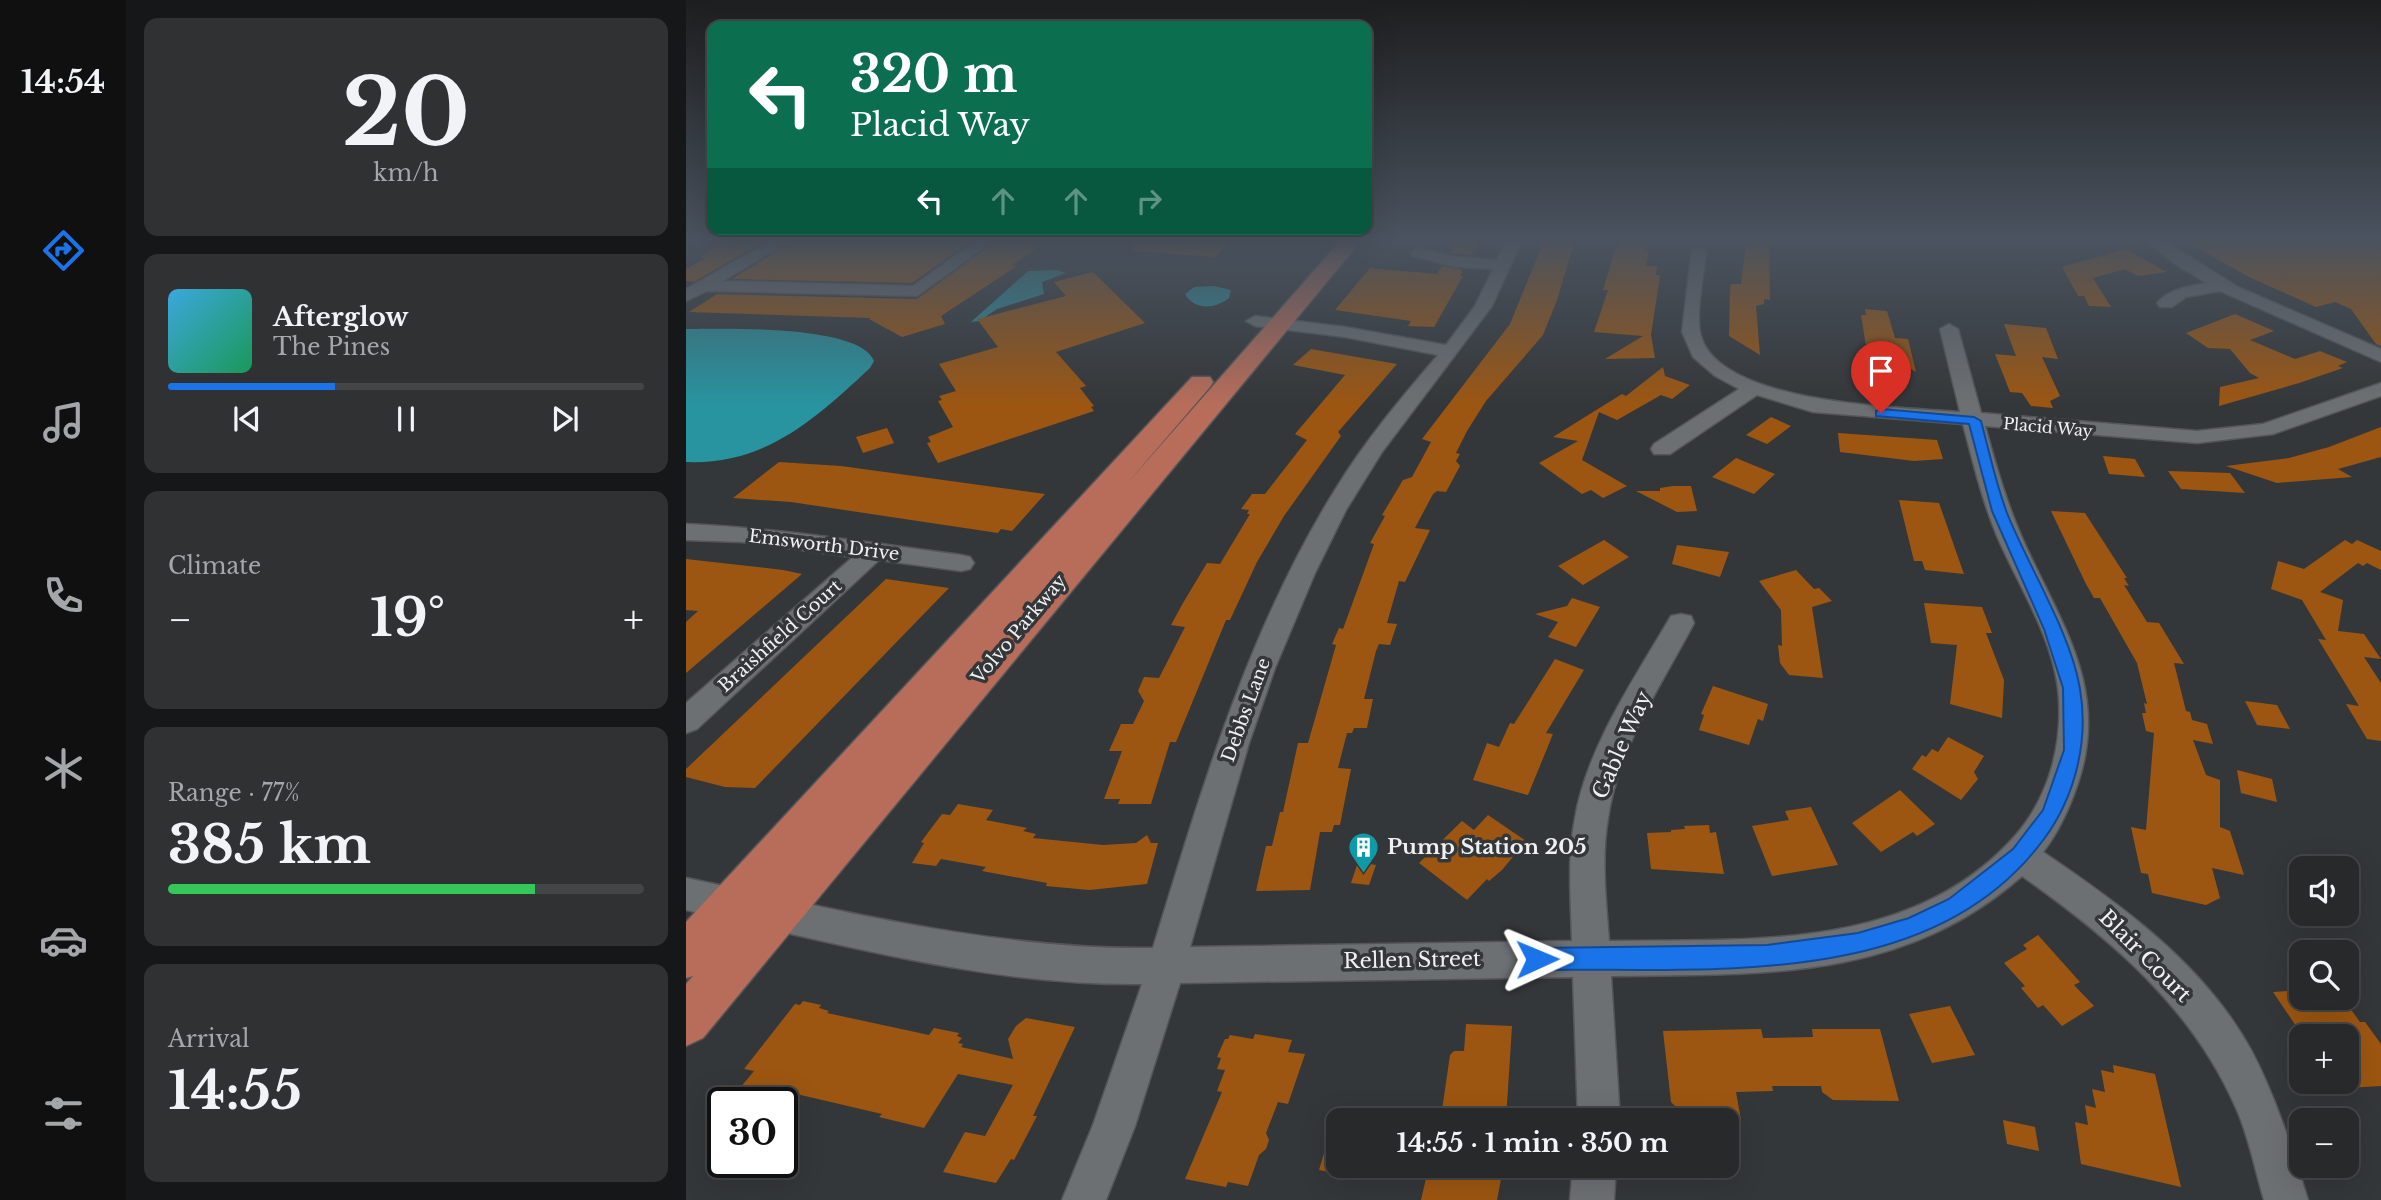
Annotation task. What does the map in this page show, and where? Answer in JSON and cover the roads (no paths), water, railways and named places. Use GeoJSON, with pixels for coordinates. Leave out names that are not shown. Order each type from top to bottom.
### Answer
{"type":"FeatureCollection","features":[{"type":"Feature","properties":{"kind":"main road","name":"Volvo Parkway"},"geometry":{"type":"LineString","coordinates":[[686,1021],[1267,322],[1287,294]]}},
{"type":"Feature","properties":{"kind":"main road","name":"Volvo Parkway"},"geometry":{"type":"LineString","coordinates":[[686,956],[1267,322],[1296,294]]}},
{"type":"Feature","properties":{"kind":"street","name":"Debbs Lane"},"geometry":{"type":"LineString","coordinates":[[1084,1200],[1132,1077],[1219,782],[1250,694],[1292,593],[1355,477],[1384,432],[1479,314],[1488,294]]}},
{"type":"Feature","properties":{"kind":"street","name":"Placid Way"},"geometry":{"type":"LineString","coordinates":[[1693,294],[1691,317],[1694,342],[1712,365],[1752,389],[1789,401],[1834,409],[2162,436],[2222,436],[2266,430],[2381,390]]}},
{"type":"Feature","properties":{"kind":"street"},"geometry":{"type":"LineString","coordinates":[[2166,303],[2180,294]]}},
{"type":"Feature","properties":{"kind":"street"},"geometry":{"type":"LineString","coordinates":[[2243,294],[2381,356]]}},
{"type":"Feature","properties":{"kind":"street"},"geometry":{"type":"LineString","coordinates":[[1267,322],[1449,351]]}},
{"type":"Feature","properties":{"kind":"street","name":"Rellen Street"},"geometry":{"type":"LineString","coordinates":[[686,894],[950,950],[1053,963],[1167,965],[1767,956],[1858,944],[1913,927],[1956,906],[2020,855],[2051,814],[2068,771],[2075,729],[2071,688],[2052,629],[1999,511],[1949,328]]}},
{"type":"Feature","properties":{"kind":"street"},"geometry":{"type":"LineString","coordinates":[[1662,449],[1752,389]]}},
{"type":"Feature","properties":{"kind":"street","name":"Emsworth Drive"},"geometry":{"type":"LineString","coordinates":[[686,532],[742,534],[961,563]]}},
{"type":"Feature","properties":{"kind":"street","name":"Braishfield Court"},"geometry":{"type":"LineString","coordinates":[[686,721],[874,551]]}},
{"type":"Feature","properties":{"kind":"street","name":"Gable Way"},"geometry":{"type":"LineString","coordinates":[[1593,958],[1588,832],[1599,788],[1681,623]]}},
{"type":"Feature","properties":{"kind":"street","name":"Blair Court"},"geometry":{"type":"LineString","coordinates":[[2020,855],[2102,911],[2122,928],[2167,971],[2205,1016],[2254,1101],[2286,1200]]}},
{"type":"Feature","properties":{"kind":"street"},"geometry":{"type":"LineString","coordinates":[[1593,958],[1599,1108]]}},
{"type":"Feature","properties":{"kind":"street"},"geometry":{"type":"LineString","coordinates":[[1591,1200],[1594,1178]]}},
{"type":"Feature","properties":{"kind":"water"},"geometry":{"type":"Polygon","coordinates":[[[1002,294],[1044,294],[997,309],[979,321],[971,322],[1002,294]]]}},
{"type":"Feature","properties":{"kind":"water"},"geometry":{"type":"Polygon","coordinates":[[[1185,294],[1230,294],[1229,298],[1212,306],[1200,306],[1189,300],[1185,294]]]}},
{"type":"Feature","properties":{"kind":"water"},"geometry":{"type":"Polygon","coordinates":[[[686,329],[758,329],[818,335],[844,340],[863,349],[874,361],[870,368],[809,421],[765,447],[741,456],[715,461],[686,462],[686,329]]]}},
{"type":"Feature","properties":{"kind":"place","name":"Pump Station 205"},"geometry":{"type":"Point","coordinates":[1364,874]}}]}
